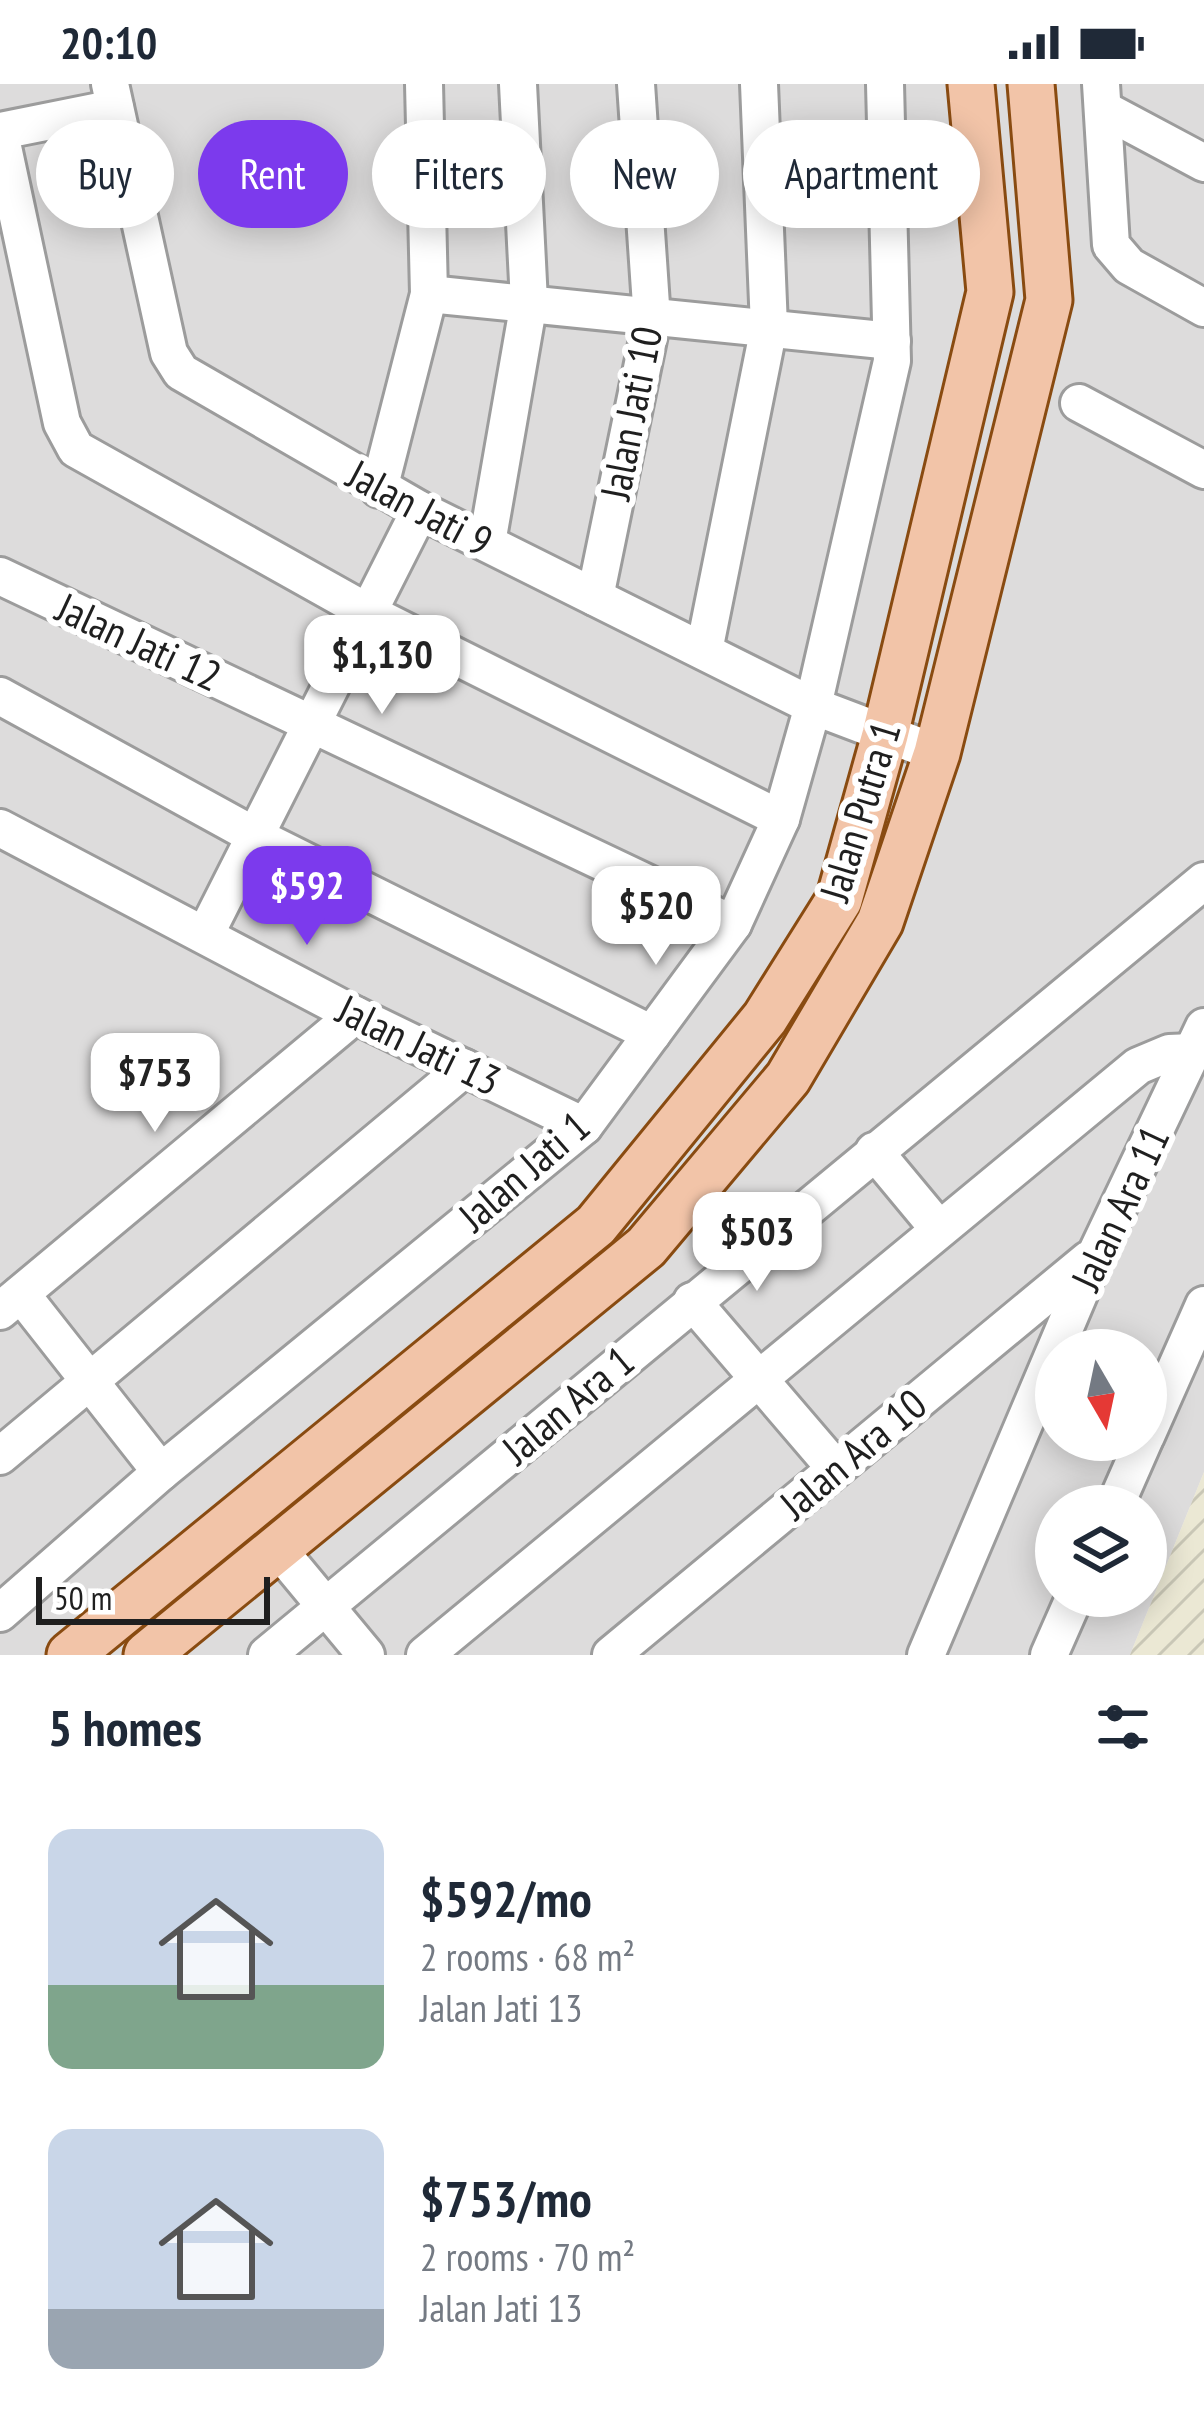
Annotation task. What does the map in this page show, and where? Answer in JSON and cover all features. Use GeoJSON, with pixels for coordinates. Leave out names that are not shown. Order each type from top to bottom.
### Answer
{"type":"FeatureCollection","features":[{"type":"Feature","properties":{"kind":"main road","name":"Jalan Putra 1"},"geometry":{"type":"LineString","coordinates":[[70,1655],[596,1225],[765,1018],[839,900],[885,734],[990,292],[971,84]]}},
{"type":"Feature","properties":{"kind":"main road","name":"Jalan Putra 1"},"geometry":{"type":"LineString","coordinates":[[147,1655],[646,1247],[773,1095],[880,922],[937,753],[1049,300],[1031,84]]}},
{"type":"Feature","properties":{"kind":"street"},"geometry":{"type":"LineString","coordinates":[[379,489],[429,294],[424,84]]}},
{"type":"Feature","properties":{"kind":"street"},"geometry":{"type":"LineString","coordinates":[[487,543],[529,302],[518,84]]}},
{"type":"Feature","properties":{"kind":"street","name":"Jalan Jati 10"},"geometry":{"type":"LineString","coordinates":[[595,597],[652,314],[636,84]]}},
{"type":"Feature","properties":{"kind":"street"},"geometry":{"type":"LineString","coordinates":[[704,651],[769,327],[759,84]]}},
{"type":"Feature","properties":{"kind":"street","name":"Jalan Jati 1"},"geometry":{"type":"LineString","coordinates":[[0,1612],[161,1472],[584,1126],[733,924],[781,819],[813,706],[892,361],[885,84]]}},
{"type":"Feature","properties":{"kind":"street"},"geometry":{"type":"LineString","coordinates":[[112,96],[0,132],[62,423],[76,449],[369,613],[781,819]]}},
{"type":"Feature","properties":{"kind":"street","name":"Jalan Jati 9"},"geometry":{"type":"LineString","coordinates":[[112,96],[174,363],[191,379],[420,510],[813,706],[937,753]]}},
{"type":"Feature","properties":{"kind":"street"},"geometry":{"type":"LineString","coordinates":[[1102,96],[1204,163]]}},
{"type":"Feature","properties":{"kind":"street"},"geometry":{"type":"LineString","coordinates":[[1102,96],[1111,245],[1129,266],[1204,308]]}},
{"type":"Feature","properties":{"kind":"street"},"geometry":{"type":"LineString","coordinates":[[429,294],[892,341]]}},
{"type":"Feature","properties":{"kind":"street"},"geometry":{"type":"LineString","coordinates":[[1079,403],[1204,470]]}},
{"type":"Feature","properties":{"kind":"street"},"geometry":{"type":"LineString","coordinates":[[205,935],[420,510]]}},
{"type":"Feature","properties":{"kind":"street","name":"Jalan Jati 12"},"geometry":{"type":"LineString","coordinates":[[0,576],[733,924]]}},
{"type":"Feature","properties":{"kind":"street"},"geometry":{"type":"LineString","coordinates":[[0,696],[257,837],[652,1034]]}},
{"type":"Feature","properties":{"kind":"street","name":"Jalan Jati 13"},"geometry":{"type":"LineString","coordinates":[[0,828],[355,1016],[584,1126]]}},
{"type":"Feature","properties":{"kind":"street","name":"Jalan Ara 1"},"geometry":{"type":"LineString","coordinates":[[267,1655],[1204,881]]}},
{"type":"Feature","properties":{"kind":"street"},"geometry":{"type":"LineString","coordinates":[[161,1472],[91,1383],[10,1302],[355,1016]]}},
{"type":"Feature","properties":{"kind":"street"},"geometry":{"type":"LineString","coordinates":[[425,1655],[1138,1066],[1198,1039]]}},
{"type":"Feature","properties":{"kind":"street","name":"Jalan Ara 11"},"geometry":{"type":"LineString","coordinates":[[926,1655],[1096,1254],[1198,1039]]}},
{"type":"Feature","properties":{"kind":"street"},"geometry":{"type":"LineString","coordinates":[[0,1456],[465,1068]]}},
{"type":"Feature","properties":{"kind":"street"},"geometry":{"type":"LineString","coordinates":[[874,1151],[938,1228]]}},
{"type":"Feature","properties":{"kind":"street","name":"Jalan Ara 10"},"geometry":{"type":"LineString","coordinates":[[611,1655],[1096,1254]]}},
{"type":"Feature","properties":{"kind":"street"},"geometry":{"type":"LineString","coordinates":[[692,1301],[835,1468]]}},
{"type":"Feature","properties":{"kind":"street"},"geometry":{"type":"LineString","coordinates":[[1167,1388],[1204,1305]]}},
{"type":"Feature","properties":{"kind":"street"},"geometry":{"type":"LineString","coordinates":[[278,1549],[366,1655]]}},
{"type":"Feature","properties":{"kind":"street"},"geometry":{"type":"LineString","coordinates":[[1049,1655],[1066,1617]]}},
{"type":"Feature","properties":{"kind":"shaded area"},"geometry":{"type":"Polygon","coordinates":[[[0,84],[1204,84],[1204,1472],[1167,1564],[1167,1485],[1035,1485],[1035,1617],[1145,1617],[1130,1655],[0,1655],[0,84]]]}},
{"type":"Feature","properties":{"kind":"shaded area"},"geometry":{"type":"Polygon","coordinates":[[[1204,1472],[1204,1655],[1130,1655],[1145,1617],[1167,1617],[1167,1564],[1204,1472]]]}}]}
